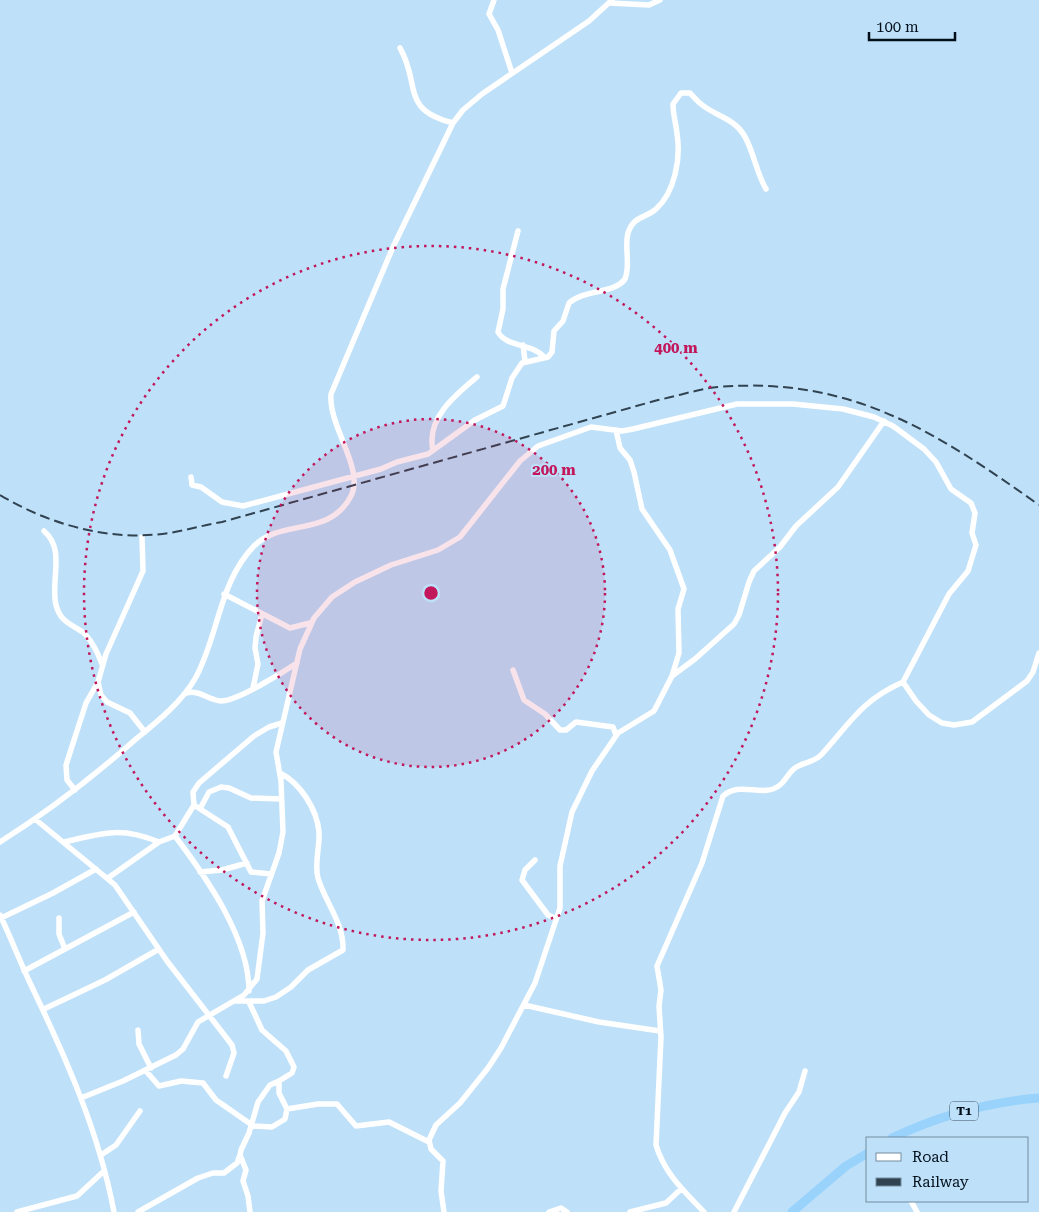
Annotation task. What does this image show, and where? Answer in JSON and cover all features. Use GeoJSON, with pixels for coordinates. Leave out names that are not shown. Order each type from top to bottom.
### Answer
{"type":"FeatureCollection","features":[{"type":"Feature","properties":{"kind":"highway","name":"T1"},"geometry":{"type":"LineString","coordinates":[[895,1137],[956,1113],[1003,1102],[1039,1098]]}},
{"type":"Feature","properties":{"kind":"highway"},"geometry":{"type":"LineString","coordinates":[[792,1212],[846,1166],[865,1156]]}},
{"type":"Feature","properties":{"kind":"street"},"geometry":{"type":"LineString","coordinates":[[494,0],[488,14],[498,30],[512,73]]}},
{"type":"Feature","properties":{"kind":"street"},"geometry":{"type":"LineString","coordinates":[[0,842],[75,790],[145,732],[183,694],[200,670],[224,594],[246,554],[268,534],[316,525],[338,512],[351,497],[353,476],[350,460],[332,415],[331,394],[393,247],[453,123],[469,105],[512,73],[590,21],[611,1],[649,5],[660,0]]}},
{"type":"Feature","properties":{"kind":"street"},"geometry":{"type":"LineString","coordinates":[[400,48],[406,61],[410,83],[424,113],[433,118],[453,123]]}},
{"type":"Feature","properties":{"kind":"street"},"geometry":{"type":"LineString","coordinates":[[191,477],[194,486],[201,487],[222,502],[240,506],[381,469],[403,460],[420,458],[475,420],[503,406],[512,378],[525,361],[544,357],[552,352],[554,331],[563,321],[569,303],[585,293],[617,286],[625,279],[628,235],[632,225],[640,216],[655,210],[673,183],[678,139],[673,120],[673,104],[677,96],[684,92],[690,93],[700,104],[728,119],[738,127],[747,141],[756,170],[766,189]]}},
{"type":"Feature","properties":{"kind":"street"},"geometry":{"type":"LineString","coordinates":[[518,231],[503,289],[503,309],[498,332],[503,338],[538,351],[544,357]]}},
{"type":"Feature","properties":{"kind":"street"},"geometry":{"type":"LineString","coordinates":[[523,345],[525,361]]}},
{"type":"Feature","properties":{"kind":"street"},"geometry":{"type":"LineString","coordinates":[[433,450],[431,433],[434,424],[454,399],[477,377]]}},
{"type":"Feature","properties":{"kind":"street"},"geometry":{"type":"LineString","coordinates":[[81,1098],[148,1069],[182,1049],[195,1026],[208,1016],[236,1001],[254,985],[259,969],[263,927],[262,901],[279,854],[283,832],[280,774],[276,752],[282,722],[300,649],[310,623],[332,597],[355,582],[390,565],[430,553],[460,537],[520,461],[538,446],[584,428],[633,429],[710,409],[744,404],[811,405],[860,413],[884,421],[907,435],[930,454],[940,468],[950,489],[968,500],[975,512],[971,531],[976,545],[968,571],[949,594],[906,674],[904,682],[866,704],[821,755],[810,762],[797,766],[781,785],[770,790],[734,789],[723,796],[702,863],[678,921],[659,959],[657,969],[660,990],[660,1031],[656,1146],[658,1155],[680,1189],[704,1212]]}},
{"type":"Feature","properties":{"kind":"street"},"geometry":{"type":"LineString","coordinates":[[672,676],[695,659],[734,624],[740,615],[754,571],[780,546],[796,526],[838,488],[884,421]]}},
{"type":"Feature","properties":{"kind":"street"},"geometry":{"type":"LineString","coordinates":[[444,1212],[441,1191],[443,1161],[431,1150],[429,1142],[431,1134],[440,1120],[460,1103],[502,1048],[539,974],[560,902],[560,866],[575,802],[592,771],[616,735],[654,710],[672,676],[679,653],[678,609],[684,589],[670,550],[644,514],[630,460],[622,450],[616,430]]}},
{"type":"Feature","properties":{"kind":"street"},"geometry":{"type":"LineString","coordinates":[[44,531],[54,543],[57,607],[68,625],[80,630],[90,640],[102,664]]}},
{"type":"Feature","properties":{"kind":"street"},"geometry":{"type":"LineString","coordinates":[[75,790],[67,780],[66,765],[86,703],[98,682],[102,664],[143,571],[142,537]]}},
{"type":"Feature","properties":{"kind":"street"},"geometry":{"type":"LineString","coordinates":[[224,594],[290,628],[310,623]]}},
{"type":"Feature","properties":{"kind":"street"},"geometry":{"type":"LineString","coordinates":[[253,688],[258,664],[255,648],[256,637],[262,614]]}},
{"type":"Feature","properties":{"kind":"street"},"geometry":{"type":"LineString","coordinates":[[904,682],[923,709],[936,720],[948,724],[968,724],[1027,681],[1039,653]]}},
{"type":"Feature","properties":{"kind":"street"},"geometry":{"type":"LineString","coordinates":[[183,694],[193,692],[216,700],[231,700],[297,663]]}},
{"type":"Feature","properties":{"kind":"street"},"geometry":{"type":"LineString","coordinates":[[513,670],[524,700],[545,714],[560,730],[566,730],[576,722],[589,722],[613,727],[616,735]]}},
{"type":"Feature","properties":{"kind":"street"},"geometry":{"type":"LineString","coordinates":[[98,682],[101,695],[107,702],[130,713],[145,732]]}},
{"type":"Feature","properties":{"kind":"street"},"geometry":{"type":"LineString","coordinates":[[108,878],[159,842],[175,836],[194,805],[194,789],[206,775],[262,731],[282,722]]}},
{"type":"Feature","properties":{"kind":"street"},"geometry":{"type":"LineString","coordinates":[[236,1001],[264,1001],[276,997],[291,987],[308,970],[343,950],[339,926],[318,877],[318,826],[304,795],[294,782],[280,774]]}},
{"type":"Feature","properties":{"kind":"street"},"geometry":{"type":"LineString","coordinates":[[201,808],[209,792],[221,787],[229,788],[251,798],[281,799]]}},
{"type":"Feature","properties":{"kind":"street"},"geometry":{"type":"LineString","coordinates":[[194,805],[228,827],[251,872],[255,874],[271,874]]}},
{"type":"Feature","properties":{"kind":"street"},"geometry":{"type":"LineString","coordinates":[[35,819],[108,878],[134,912],[208,1016],[233,1047],[234,1053],[226,1076]]}},
{"type":"Feature","properties":{"kind":"street"},"geometry":{"type":"LineString","coordinates":[[64,842],[120,832],[136,833],[159,842]]}},
{"type":"Feature","properties":{"kind":"street"},"geometry":{"type":"LineString","coordinates":[[175,836],[230,920],[246,965],[249,991]]}},
{"type":"Feature","properties":{"kind":"street"},"geometry":{"type":"LineString","coordinates":[[535,860],[526,868],[522,880],[548,915],[556,919]]}},
{"type":"Feature","properties":{"kind":"street"},"geometry":{"type":"LineString","coordinates":[[200,872],[222,870],[246,863]]}},
{"type":"Feature","properties":{"kind":"street"},"geometry":{"type":"LineString","coordinates":[[96,869],[54,893],[1,916],[24,971],[44,1009],[81,1098],[101,1155],[114,1212]]}},
{"type":"Feature","properties":{"kind":"street"},"geometry":{"type":"LineString","coordinates":[[24,971],[134,912]]}},
{"type":"Feature","properties":{"kind":"street"},"geometry":{"type":"LineString","coordinates":[[60,918],[59,934],[64,949]]}},
{"type":"Feature","properties":{"kind":"street"},"geometry":{"type":"LineString","coordinates":[[44,1009],[105,980],[159,949]]}},
{"type":"Feature","properties":{"kind":"street"},"geometry":{"type":"LineString","coordinates":[[138,1212],[198,1178],[215,1173],[224,1173],[236,1163],[252,1125],[260,1099],[270,1085],[292,1074],[294,1069],[292,1061],[277,1041],[262,1030],[249,1002]]}},
{"type":"Feature","properties":{"kind":"street"},"geometry":{"type":"LineString","coordinates":[[524,1005],[599,1022],[660,1031]]}},
{"type":"Feature","properties":{"kind":"street"},"geometry":{"type":"LineString","coordinates":[[138,1030],[139,1044],[148,1069],[159,1086],[181,1081],[203,1084],[216,1100],[252,1125],[264,1128],[276,1126],[285,1119],[287,1109],[279,1093],[279,1081]]}},
{"type":"Feature","properties":{"kind":"street"},"geometry":{"type":"LineString","coordinates":[[734,1212],[785,1113],[799,1092],[805,1071]]}},
{"type":"Feature","properties":{"kind":"street"},"geometry":{"type":"LineString","coordinates":[[287,1109],[318,1104],[337,1104],[356,1126],[390,1122],[429,1142]]}},
{"type":"Feature","properties":{"kind":"street"},"geometry":{"type":"LineString","coordinates":[[101,1155],[116,1145],[140,1112]]}},
{"type":"Feature","properties":{"kind":"street"},"geometry":{"type":"LineString","coordinates":[[240,1155],[246,1170],[243,1181],[248,1196],[250,1212]]}},
{"type":"Feature","properties":{"kind":"street"},"geometry":{"type":"LineString","coordinates":[[17,1212],[77,1196],[104,1172]]}},
{"type":"Feature","properties":{"kind":"street"},"geometry":{"type":"LineString","coordinates":[[630,1212],[666,1203],[680,1189]]}},
{"type":"Feature","properties":{"kind":"street"},"geometry":{"type":"LineString","coordinates":[[550,1212],[561,1208],[567,1212]]}},
{"type":"Feature","properties":{"kind":"railway"},"geometry":{"type":"LineString","coordinates":[[0,495],[39,515],[81,529],[125,535],[169,533],[222,522],[658,400],[710,388],[766,386],[810,391],[851,400],[890,414],[964,454],[1039,505]]}}]}
